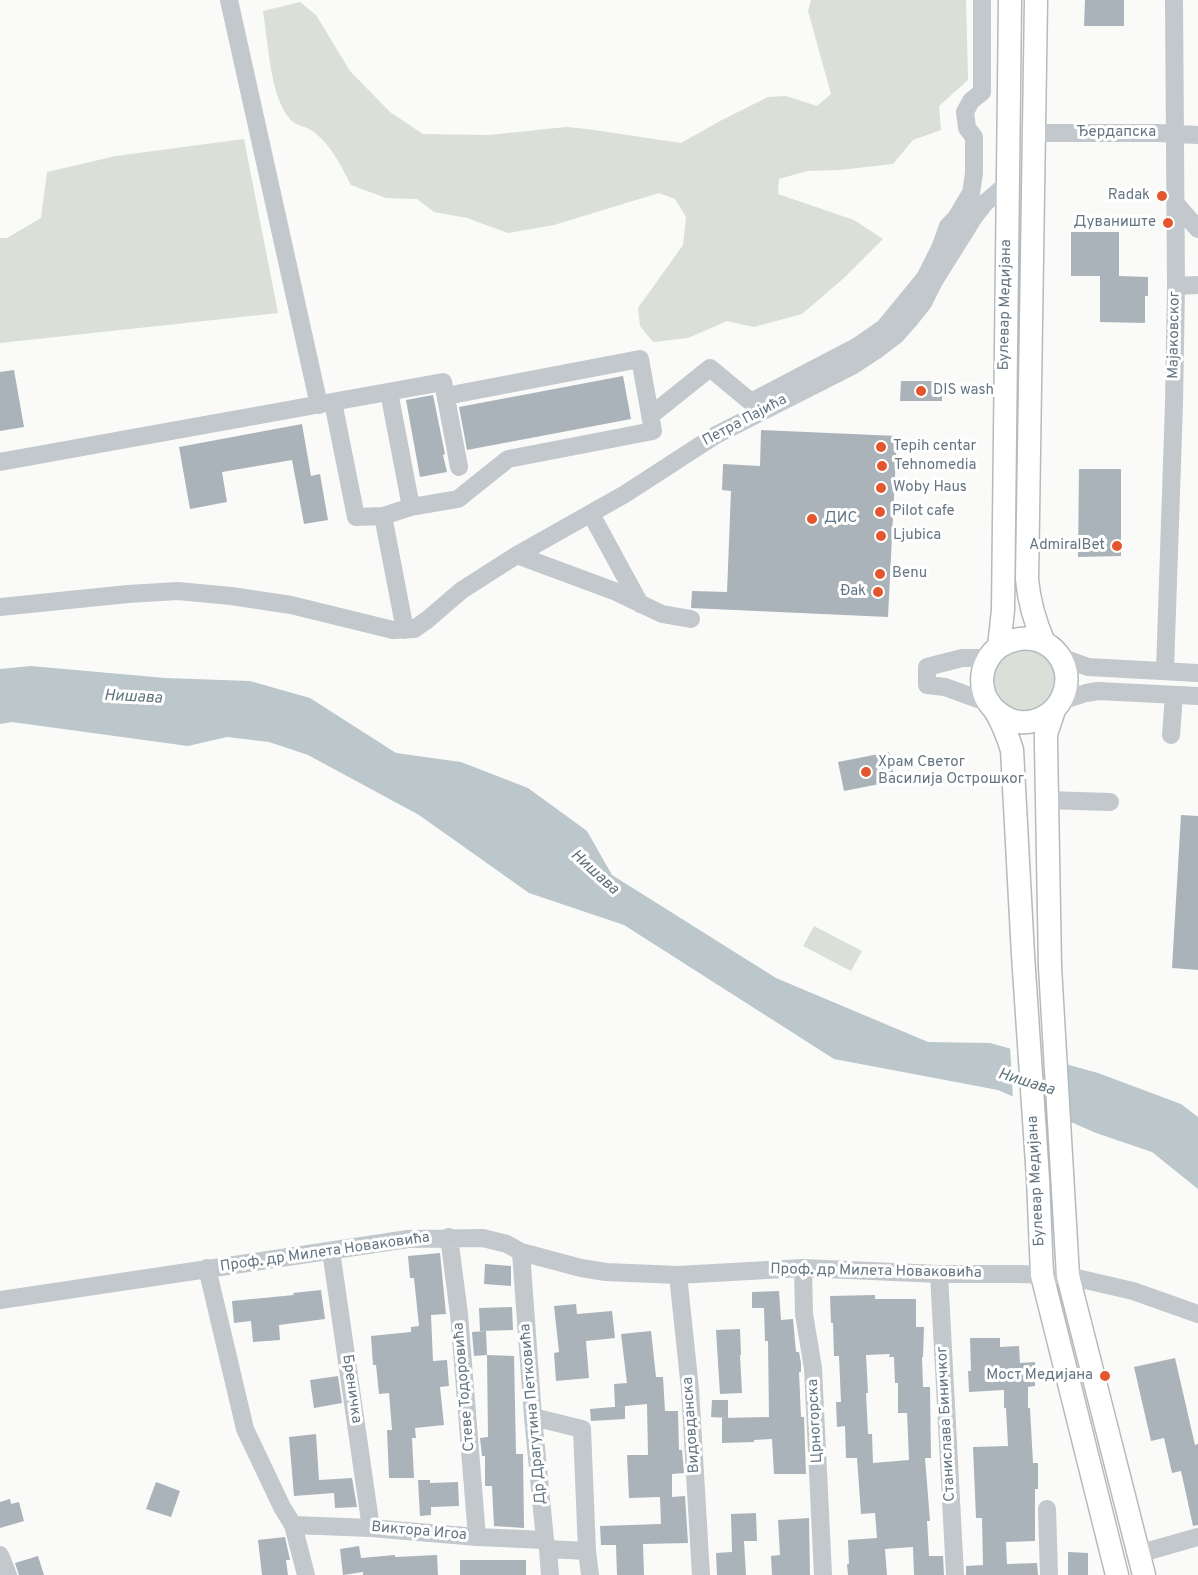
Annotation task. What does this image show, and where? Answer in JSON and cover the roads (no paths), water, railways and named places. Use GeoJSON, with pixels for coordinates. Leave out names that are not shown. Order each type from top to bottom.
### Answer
{"type":"FeatureCollection","features":[{"type":"Feature","properties":{"kind":"main road","name":"Булевар Медијана"},"geometry":{"type":"LineString","coordinates":[[1010,0],[1003,610],[994,652],[984,667],[982,686],[1007,734],[1012,750],[1042,1275],[1117,1575]]}},
{"type":"Feature","properties":{"kind":"main road","name":"Булевар Медијана"},"geometry":{"type":"LineString","coordinates":[[1036,0],[1027,579],[1032,613],[1052,650],[1065,668],[1067,679],[1066,690],[1046,734],[1050,967],[1068,1276],[1141,1564]]}},
{"type":"Feature","properties":{"kind":"main road"},"geometry":{"type":"LineString","coordinates":[[994,652],[1009,641],[1021,638],[1033,639],[1052,650]]}},
{"type":"Feature","properties":{"kind":"main road"},"geometry":{"type":"LineString","coordinates":[[992,707],[1005,718],[1018,722],[1031,722],[1044,718],[1058,706]]}},
{"type":"Feature","properties":{"kind":"street"},"geometry":{"type":"LineString","coordinates":[[229,0],[326,403],[356,517],[383,516],[411,507],[458,500],[508,459],[653,431],[640,359],[446,396]]}},
{"type":"Feature","properties":{"kind":"street"},"geometry":{"type":"LineString","coordinates":[[650,416],[710,368],[751,402],[858,346],[884,328],[925,278],[941,246],[948,225],[956,218],[971,193],[974,173],[974,137],[967,128],[965,112],[971,101],[982,92],[982,0]]}},
{"type":"Feature","properties":{"kind":"street","name":"Мајаковског"},"geometry":{"type":"LineString","coordinates":[[1165,670],[1176,286],[1174,0]]}},
{"type":"Feature","properties":{"kind":"street","name":"Ђердапска"},"geometry":{"type":"LineString","coordinates":[[1034,134],[1198,135]]}},
{"type":"Feature","properties":{"kind":"street","name":"Петра Пајића"},"geometry":{"type":"LineString","coordinates":[[405,630],[414,629],[462,590],[517,555],[625,494],[716,435],[852,366],[875,351],[896,335],[922,303],[985,203],[1007,184]]}},
{"type":"Feature","properties":{"kind":"street"},"geometry":{"type":"LineString","coordinates":[[1176,204],[1198,229]]}},
{"type":"Feature","properties":{"kind":"street"},"geometry":{"type":"LineString","coordinates":[[1176,286],[1198,285]]}},
{"type":"Feature","properties":{"kind":"street"},"geometry":{"type":"LineString","coordinates":[[0,462],[443,382],[459,467]]}},
{"type":"Feature","properties":{"kind":"street"},"geometry":{"type":"LineString","coordinates":[[389,392],[411,507]]}},
{"type":"Feature","properties":{"kind":"street"},"geometry":{"type":"LineString","coordinates":[[591,514],[640,604]]}},
{"type":"Feature","properties":{"kind":"street"},"geometry":{"type":"LineString","coordinates":[[0,607],[178,591],[291,605],[382,628],[405,630],[383,516]]}},
{"type":"Feature","properties":{"kind":"street"},"geometry":{"type":"LineString","coordinates":[[517,555],[614,591],[662,614],[691,619]]}},
{"type":"Feature","properties":{"kind":"street"},"geometry":{"type":"LineString","coordinates":[[1052,650],[1088,666],[1198,673]]}},
{"type":"Feature","properties":{"kind":"street"},"geometry":{"type":"LineString","coordinates":[[992,707],[945,687],[927,676],[962,658],[994,652]]}},
{"type":"Feature","properties":{"kind":"street"},"geometry":{"type":"LineString","coordinates":[[1058,706],[1086,693],[1098,691],[1198,696]]}},
{"type":"Feature","properties":{"kind":"street"},"geometry":{"type":"LineString","coordinates":[[1171,735],[1174,695]]}},
{"type":"Feature","properties":{"kind":"street"},"geometry":{"type":"LineString","coordinates":[[1047,800],[1110,802]]}},
{"type":"Feature","properties":{"kind":"street","name":"Проф. др Милета Новаковића"},"geometry":{"type":"LineString","coordinates":[[0,1300],[408,1239],[450,1237],[483,1238],[507,1244],[521,1252],[581,1268],[606,1272],[678,1275],[803,1268],[939,1274],[1068,1276]]}},
{"type":"Feature","properties":{"kind":"street","name":"Стеве Тодоровића"},"geometry":{"type":"LineString","coordinates":[[450,1237],[459,1314],[477,1537]]}},
{"type":"Feature","properties":{"kind":"street","name":"Бреничка"},"geometry":{"type":"LineString","coordinates":[[331,1251],[370,1528]]}},
{"type":"Feature","properties":{"kind":"street","name":"Др Драгутина Петковића"},"geometry":{"type":"LineString","coordinates":[[521,1252],[533,1417],[550,1575]]}},
{"type":"Feature","properties":{"kind":"street"},"geometry":{"type":"LineString","coordinates":[[207,1268],[245,1429],[293,1525],[306,1575]]}},
{"type":"Feature","properties":{"kind":"street","name":"Црногорска"},"geometry":{"type":"LineString","coordinates":[[803,1268],[804,1314],[813,1368],[824,1575]]}},
{"type":"Feature","properties":{"kind":"street","name":"Станислава Биничког"},"geometry":{"type":"LineString","coordinates":[[939,1274],[955,1575]]}},
{"type":"Feature","properties":{"kind":"street","name":"Видовданска"},"geometry":{"type":"LineString","coordinates":[[678,1275],[690,1389],[701,1575]]}},
{"type":"Feature","properties":{"kind":"street"},"geometry":{"type":"LineString","coordinates":[[1068,1276],[1133,1291],[1198,1314]]}},
{"type":"Feature","properties":{"kind":"street"},"geometry":{"type":"LineString","coordinates":[[533,1417],[582,1429],[590,1575]]}},
{"type":"Feature","properties":{"kind":"street"},"geometry":{"type":"LineString","coordinates":[[1047,1509],[1049,1575]]}},
{"type":"Feature","properties":{"kind":"street","name":"Виктора Игоа"},"geometry":{"type":"LineString","coordinates":[[293,1525],[370,1528],[477,1537],[547,1544],[587,1551]]}},
{"type":"Feature","properties":{"kind":"street"},"geometry":{"type":"LineString","coordinates":[[1141,1564],[1198,1537]]}},
{"type":"Feature","properties":{"kind":"street"},"geometry":{"type":"LineString","coordinates":[[0,1555],[8,1575]]}},
{"type":"Feature","properties":{"kind":"water","name":"Нишава"},"geometry":{"type":"Polygon","coordinates":[[[31,666],[165,678],[250,681],[310,698],[396,753],[461,762],[528,788],[587,831],[612,875],[776,978],[928,1042],[990,1043],[1098,1073],[1181,1104],[1198,1117],[1198,1189],[1152,1152],[1096,1133],[998,1090],[834,1059],[624,925],[529,893],[419,815],[308,755],[269,742],[227,737],[188,746],[12,722],[0,724],[0,669],[31,666]]]}},
{"type":"Feature","properties":{"kind":"place","name":"Radak"},"geometry":{"type":"Point","coordinates":[1162,196]}},
{"type":"Feature","properties":{"kind":"place","name":"Дуваниште"},"geometry":{"type":"Point","coordinates":[1168,223]}},
{"type":"Feature","properties":{"kind":"place","name":"DIS wash"},"geometry":{"type":"Point","coordinates":[921,391]}},
{"type":"Feature","properties":{"kind":"place","name":"Tepih centar"},"geometry":{"type":"Point","coordinates":[881,447]}},
{"type":"Feature","properties":{"kind":"place","name":"Tehnomedia"},"geometry":{"type":"Point","coordinates":[882,466]}},
{"type":"Feature","properties":{"kind":"place","name":"Woby Haus"},"geometry":{"type":"Point","coordinates":[881,488]}},
{"type":"Feature","properties":{"kind":"place","name":"Pilot cafe"},"geometry":{"type":"Point","coordinates":[880,512]}},
{"type":"Feature","properties":{"kind":"place","name":"ДИС"},"geometry":{"type":"Point","coordinates":[812,519]}},
{"type":"Feature","properties":{"kind":"place","name":"Ljubica"},"geometry":{"type":"Point","coordinates":[881,536]}},
{"type":"Feature","properties":{"kind":"place","name":"AdmiralBet"},"geometry":{"type":"Point","coordinates":[1117,546]}},
{"type":"Feature","properties":{"kind":"place","name":"Benu"},"geometry":{"type":"Point","coordinates":[880,574]}},
{"type":"Feature","properties":{"kind":"place","name":"Đak"},"geometry":{"type":"Point","coordinates":[878,592]}},
{"type":"Feature","properties":{"kind":"place","name":"Храм Светог Василија Острошког"},"geometry":{"type":"Point","coordinates":[866,772]}},
{"type":"Feature","properties":{"kind":"place","name":"Мост Медијана"},"geometry":{"type":"Point","coordinates":[1105,1376]}}]}
